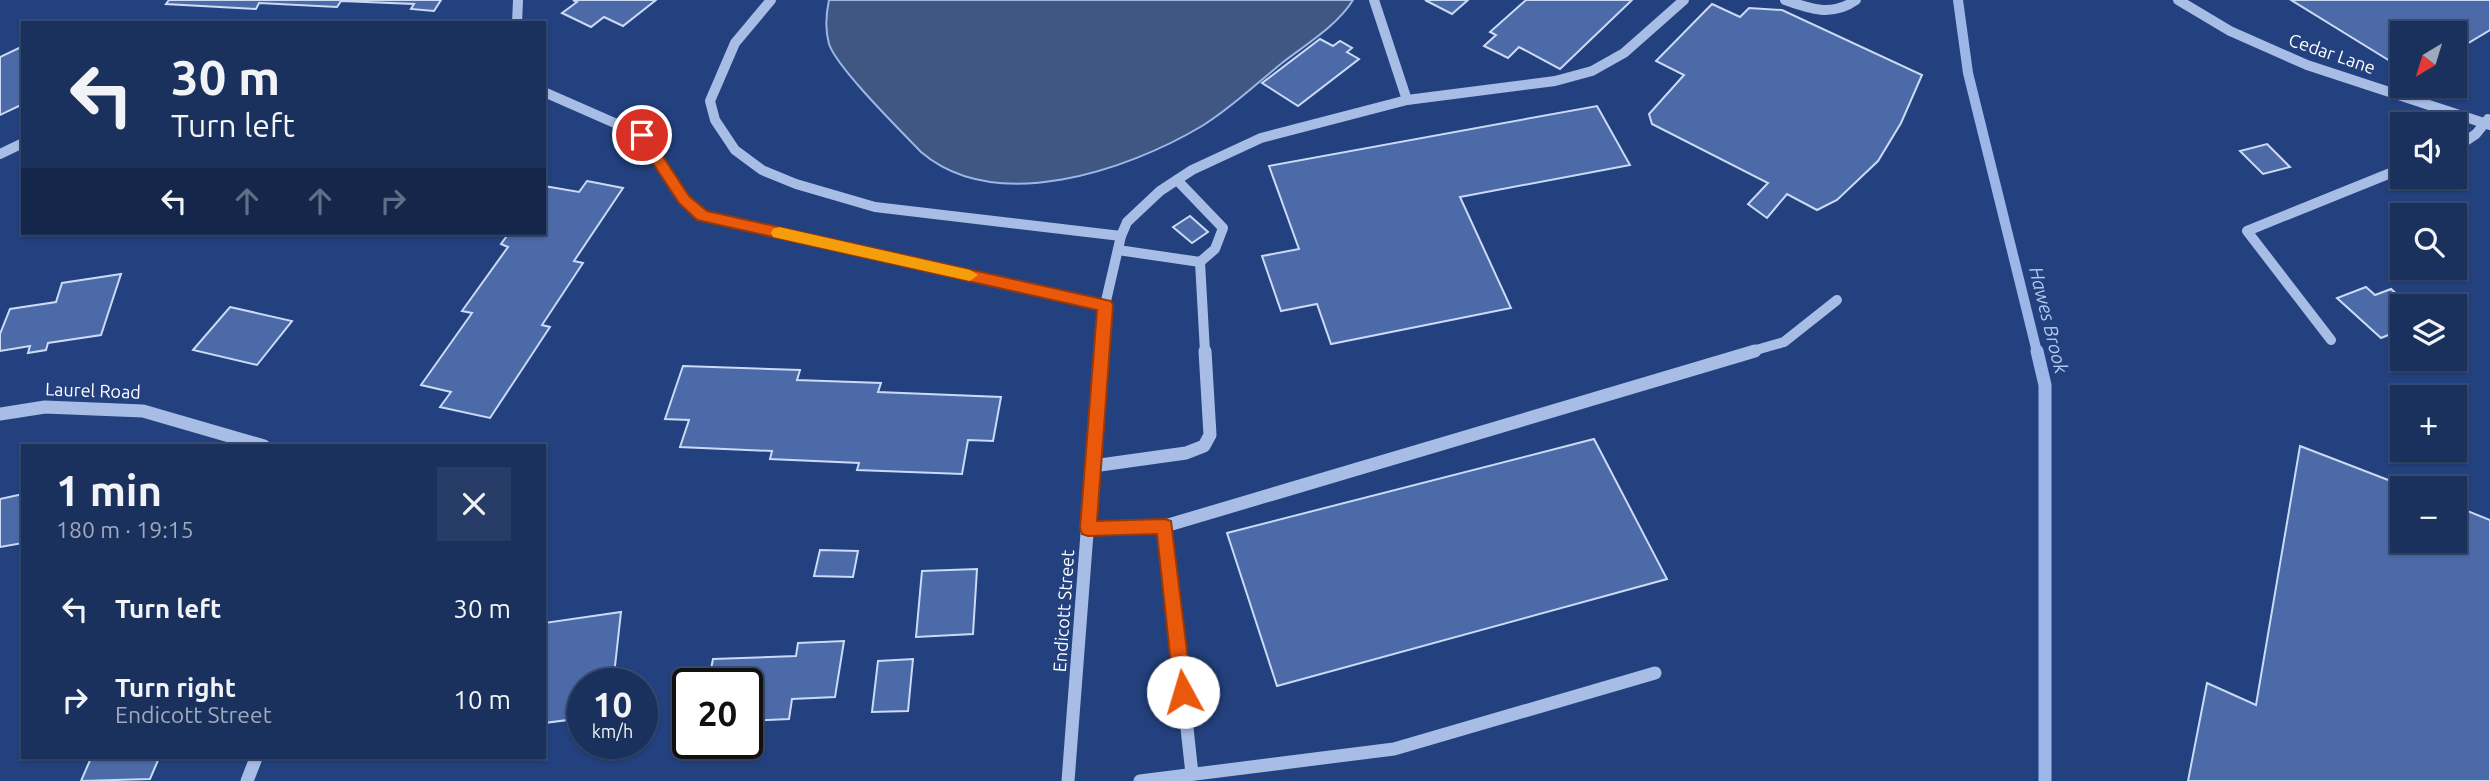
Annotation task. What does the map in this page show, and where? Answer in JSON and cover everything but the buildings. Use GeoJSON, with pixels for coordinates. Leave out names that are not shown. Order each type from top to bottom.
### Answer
{"type":"FeatureCollection","features":[{"type":"Feature","properties":{"kind":"street"},"geometry":{"type":"LineString","coordinates":[[517,21],[518,0]]}},
{"type":"Feature","properties":{"kind":"street"},"geometry":{"type":"LineString","coordinates":[[772,0],[734,44],[710,101],[715,120],[734,150],[761,170],[796,184],[875,207],[1121,236],[1127,222],[1160,191],[1192,170],[1261,138],[1407,100],[1555,81],[1592,71],[1624,53],[1684,0]]}},
{"type":"Feature","properties":{"kind":"street"},"geometry":{"type":"LineString","coordinates":[[1374,0],[1407,100]]}},
{"type":"Feature","properties":{"kind":"street"},"geometry":{"type":"LineString","coordinates":[[1785,0],[1819,12],[1846,9],[1856,0]]}},
{"type":"Feature","properties":{"kind":"street","name":"Cedar Lane"},"geometry":{"type":"LineString","coordinates":[[2178,0],[2230,31],[2307,65],[2488,121]]}},
{"type":"Feature","properties":{"kind":"street"},"geometry":{"type":"LineString","coordinates":[[546,93],[642,135],[684,200],[702,216],[1105,305]]}},
{"type":"Feature","properties":{"kind":"street"},"geometry":{"type":"LineString","coordinates":[[2467,140],[2488,121]]}},
{"type":"Feature","properties":{"kind":"street"},"geometry":{"type":"LineString","coordinates":[[0,154],[21,144]]}},
{"type":"Feature","properties":{"kind":"street"},"geometry":{"type":"LineString","coordinates":[[2331,340],[2248,231],[2390,173]]}},
{"type":"Feature","properties":{"kind":"street"},"geometry":{"type":"LineString","coordinates":[[1118,250],[1200,262],[1215,249],[1223,228],[1177,180]]}},
{"type":"Feature","properties":{"kind":"street","name":"Endicott Street"},"geometry":{"type":"LineString","coordinates":[[1069,781],[1105,305],[1121,236]]}},
{"type":"Feature","properties":{"kind":"street"},"geometry":{"type":"LineString","coordinates":[[1093,466],[1186,453],[1204,446],[1210,435],[1200,262]]}},
{"type":"Feature","properties":{"kind":"street"},"geometry":{"type":"LineString","coordinates":[[1088,528],[1165,526],[1784,342],[1837,300]]}},
{"type":"Feature","properties":{"kind":"street","name":"Laurel Road"},"geometry":{"type":"LineString","coordinates":[[0,414],[45,407],[143,411],[257,444]]}},
{"type":"Feature","properties":{"kind":"street"},"geometry":{"type":"LineString","coordinates":[[1165,526],[1192,774]]}},
{"type":"Feature","properties":{"kind":"street"},"geometry":{"type":"LineString","coordinates":[[1140,781],[1394,749],[1655,673]]}},
{"type":"Feature","properties":{"kind":"street"},"geometry":{"type":"LineString","coordinates":[[247,781],[256,759]]}},
{"type":"Feature","properties":{"kind":"water"},"geometry":{"type":"Polygon","coordinates":[[[829,0],[1353,0],[1320,34],[1202,126],[1137,158],[1100,170],[1062,180],[1023,184],[986,181],[952,171],[921,152],[834,55],[827,33],[829,0]]]}},
{"type":"Feature","properties":{"kind":"waterway","name":"Hawes Brook"},"geometry":{"type":"LineString","coordinates":[[1958,0],[1968,73],[2037,352]]}},
{"type":"Feature","properties":{"kind":"waterway","name":"Hawes Brook"},"geometry":{"type":"LineString","coordinates":[[2037,351],[2045,385],[2045,781]]}},
{"type":"Feature","properties":{"kind":"slow traffic"},"geometry":{"type":"LineString","coordinates":[[779,233],[970,275]]}},
{"type":"Feature","properties":{"kind":"route"},"geometry":{"type":"LineString","coordinates":[[642,135],[684,200],[702,216],[1105,305],[1088,528],[1165,526],[1183,692]]}}]}
